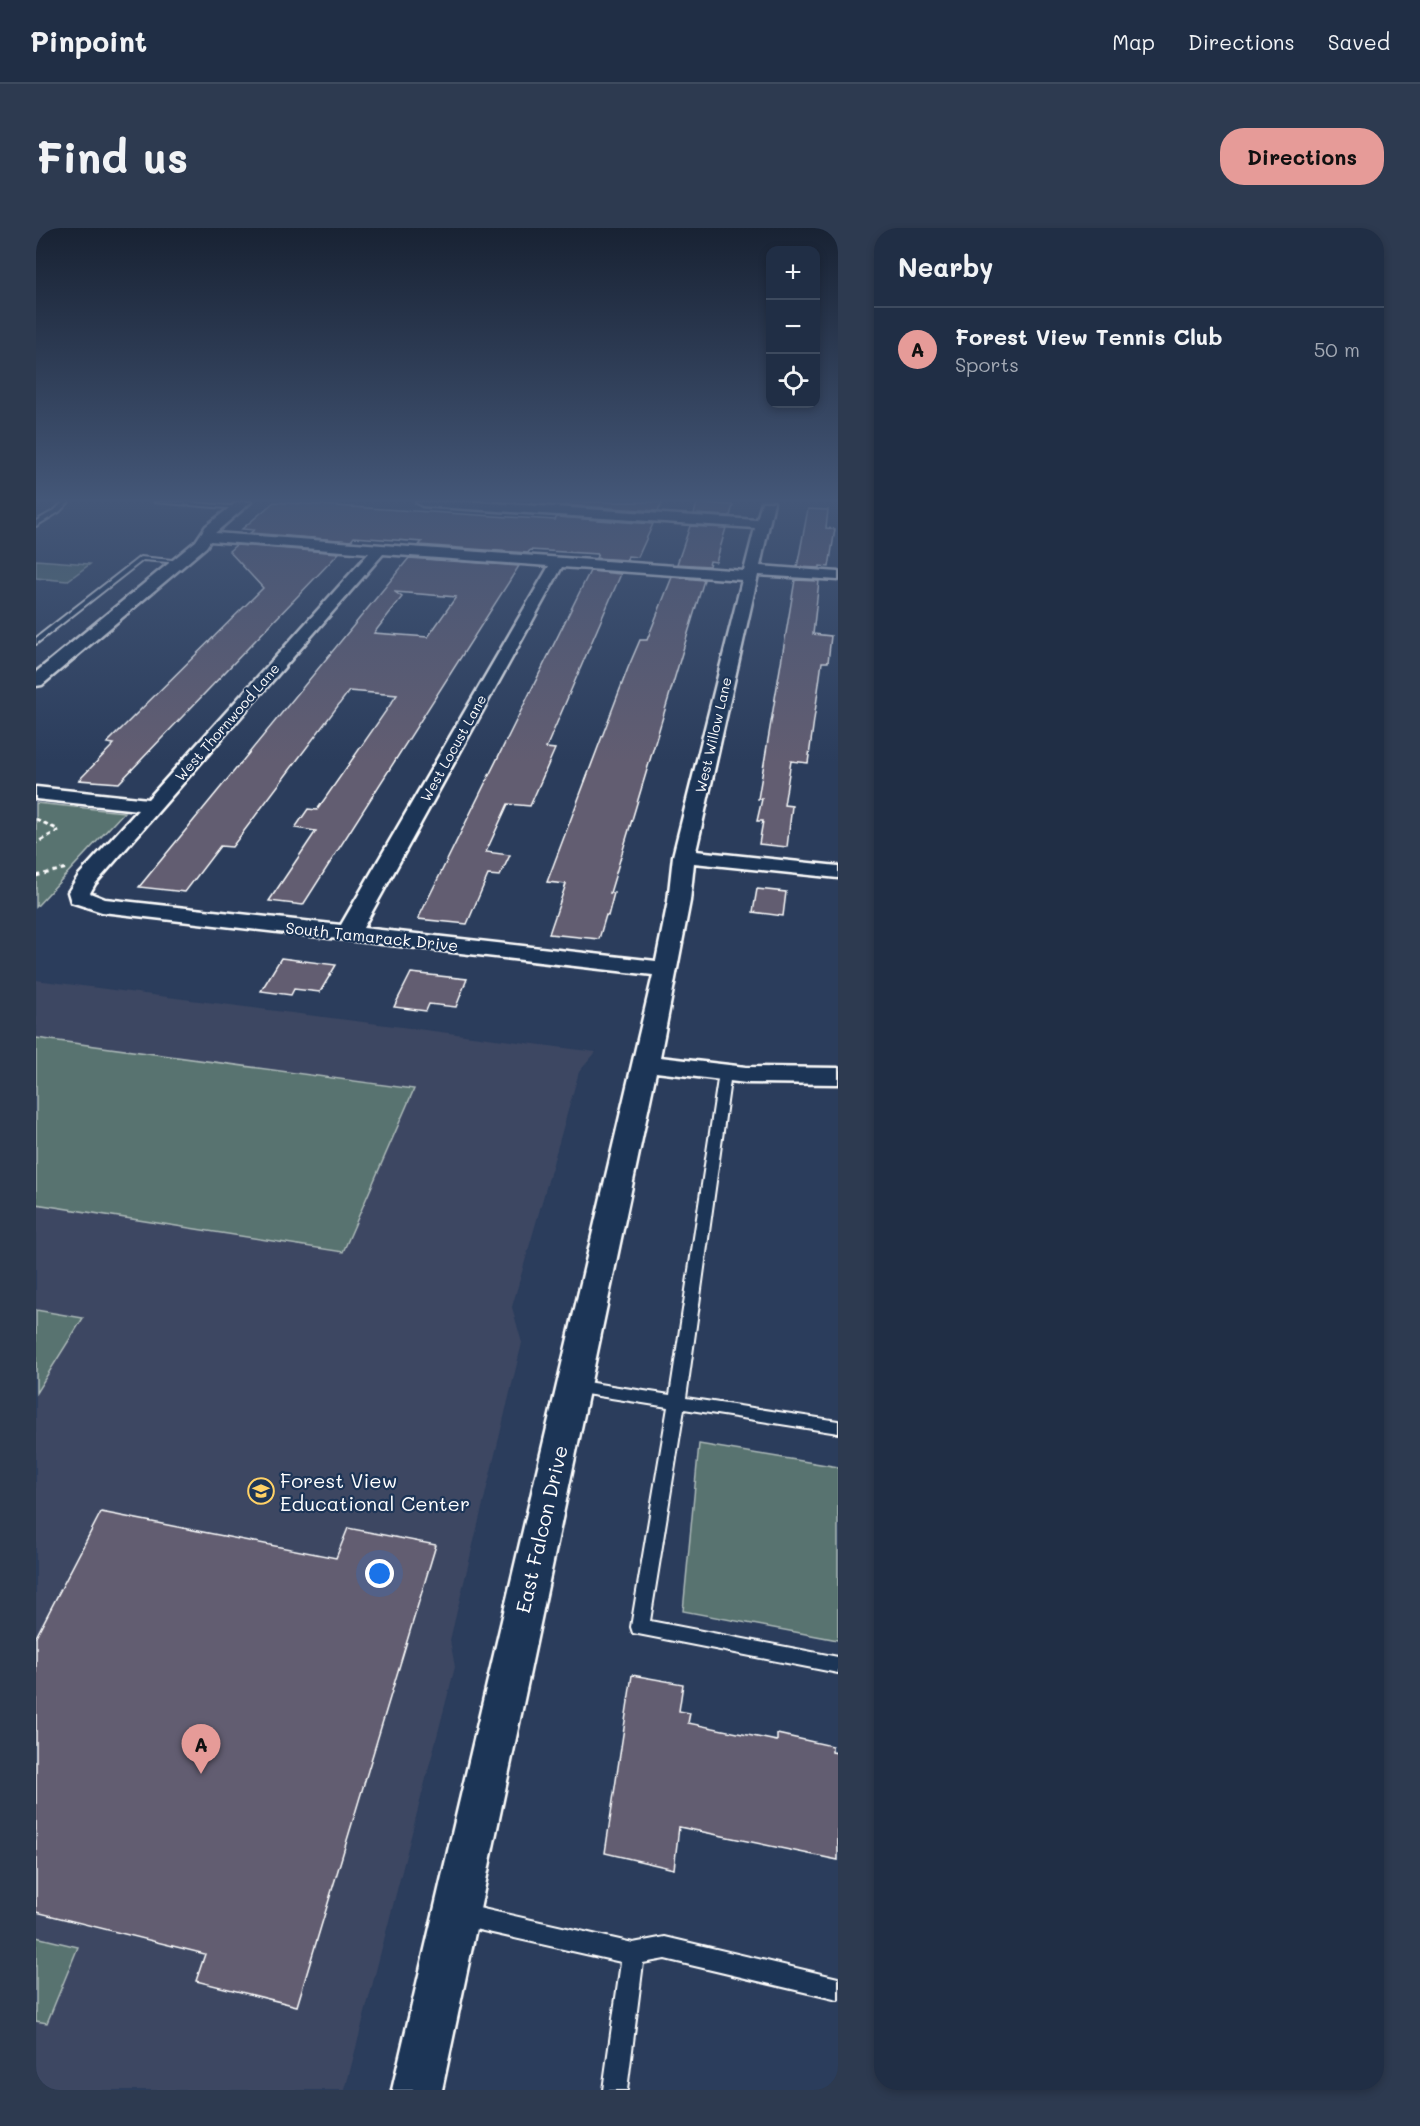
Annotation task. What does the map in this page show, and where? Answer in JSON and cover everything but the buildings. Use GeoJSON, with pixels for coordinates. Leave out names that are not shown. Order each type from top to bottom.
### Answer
{"type":"FeatureCollection","features":[{"type":"Feature","properties":{"kind":"street"},"geometry":{"type":"LineString","coordinates":[[36,681],[147,589]]}},
{"type":"Feature","properties":{"kind":"street","name":"West Thornwood Lane"},"geometry":{"type":"LineString","coordinates":[[79,897],[80,890],[87,880],[345,589]]}},
{"type":"Feature","properties":{"kind":"street","name":"West Locust Lane"},"geometry":{"type":"LineString","coordinates":[[348,933],[543,589]]}},
{"type":"Feature","properties":{"kind":"street","name":"West Willow Lane"},"geometry":{"type":"LineString","coordinates":[[666,969],[679,901],[684,856],[747,589]]}},
{"type":"Feature","properties":{"kind":"street"},"geometry":{"type":"LineString","coordinates":[[36,793],[154,806]]}},
{"type":"Feature","properties":{"kind":"street"},"geometry":{"type":"LineString","coordinates":[[684,856],[838,872]]}},
{"type":"Feature","properties":{"kind":"street","name":"South Tamarack Drive"},"geometry":{"type":"LineString","coordinates":[[79,897],[102,905],[666,969]]}},
{"type":"Feature","properties":{"kind":"street","name":"East Falcon Drive"},"geometry":{"type":"LineString","coordinates":[[417,2090],[666,969]]}},
{"type":"Feature","properties":{"kind":"street"},"geometry":{"type":"LineString","coordinates":[[645,1063],[746,1075],[838,1076]]}},
{"type":"Feature","properties":{"kind":"lane"},"geometry":{"type":"LineString","coordinates":[[36,642],[103,589]]}},
{"type":"Feature","properties":{"kind":"lane"},"geometry":{"type":"LineString","coordinates":[[725,1073],[677,1402],[640,1627],[838,1665]]}},
{"type":"Feature","properties":{"kind":"lane"},"geometry":{"type":"LineString","coordinates":[[573,1386],[838,1427]]}},
{"type":"Feature","properties":{"kind":"lane"},"geometry":{"type":"LineString","coordinates":[[456,1914],[633,1954],[665,1948],[838,1989]]}},
{"type":"Feature","properties":{"kind":"lane"},"geometry":{"type":"LineString","coordinates":[[615,2090],[633,1954]]}},
{"type":"Feature","properties":{"kind":"path"},"geometry":{"type":"LineString","coordinates":[[36,819],[59,830],[49,838],[36,843]]}},
{"type":"Feature","properties":{"kind":"path"},"geometry":{"type":"LineString","coordinates":[[36,876],[73,867]]}},
{"type":"Feature","properties":{"kind":"shaded area","name":"Forest View Educational Center"},"geometry":{"type":"Polygon","coordinates":[[[36,980],[596,1052],[579,1072],[512,1307],[522,1343],[450,1640],[455,1667],[345,2090],[36,2090],[36,980]]]}},
{"type":"Feature","properties":{"kind":"green space"},"geometry":{"type":"Polygon","coordinates":[[[36,803],[124,812],[36,907],[36,803]]]}},
{"type":"Feature","properties":{"kind":"green space"},"geometry":{"type":"Polygon","coordinates":[[[36,1038],[414,1089],[343,1252],[36,1204],[36,1038]]]}},
{"type":"Feature","properties":{"kind":"green space"},"geometry":{"type":"Polygon","coordinates":[[[36,1310],[83,1318],[36,1393],[36,1310]]]}},
{"type":"Feature","properties":{"kind":"green space"},"geometry":{"type":"Polygon","coordinates":[[[699,1444],[838,1467],[838,1640],[683,1611],[699,1444]]]}},
{"type":"Feature","properties":{"kind":"green space"},"geometry":{"type":"Polygon","coordinates":[[[36,1937],[78,1947],[47,2023],[36,2021],[36,1937]]]}},
{"type":"Feature","properties":{"kind":"place","name":"Forest View Educational Center"},"geometry":{"type":"Point","coordinates":[261,1491]}},
{"type":"Feature","properties":{"kind":"place","name":"Forest View Tennis Club"},"geometry":{"type":"Point","coordinates":[201,1774]}}]}
